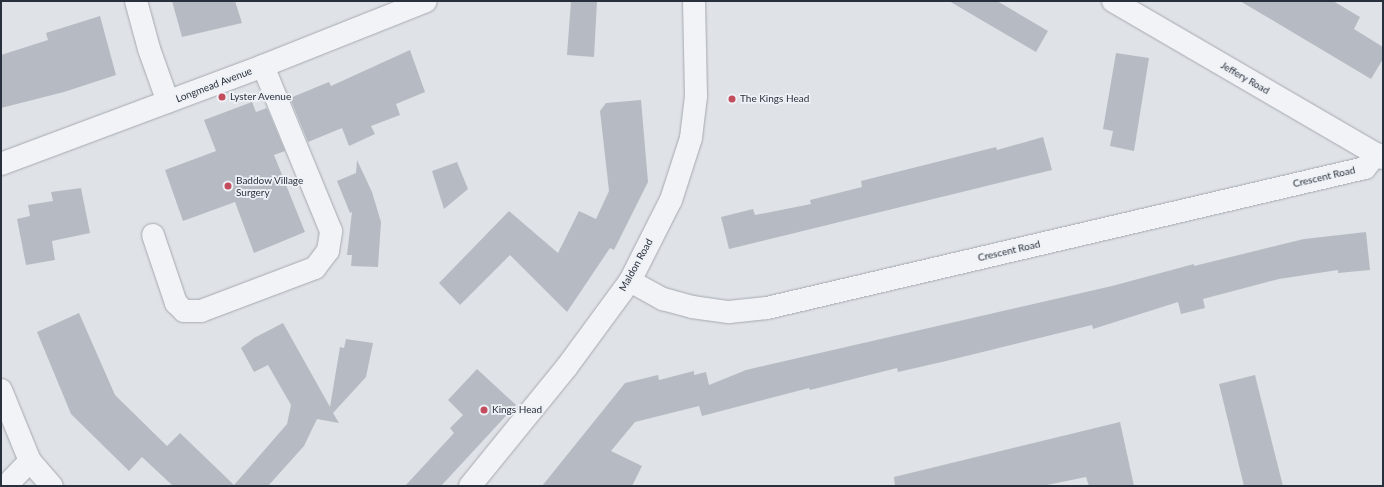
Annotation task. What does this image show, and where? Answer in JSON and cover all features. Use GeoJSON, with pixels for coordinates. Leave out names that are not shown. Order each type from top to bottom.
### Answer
{"type":"FeatureCollection","features":[{"type":"Feature","properties":{"kind":"street"},"geometry":{"type":"LineString","coordinates":[[136,1],[149,49],[168,102]]}},
{"type":"Feature","properties":{"kind":"street","name":"Longmead Avenue"},"geometry":{"type":"LineString","coordinates":[[1,164],[263,66],[426,1]]}},
{"type":"Feature","properties":{"kind":"street","name":"Maldon Road"},"geometry":{"type":"LineString","coordinates":[[470,486],[566,368],[630,281],[671,200],[691,138],[696,96],[697,58],[694,1]]}},
{"type":"Feature","properties":{"kind":"street","name":"Jeffery Road"},"geometry":{"type":"LineString","coordinates":[[1113,1],[1379,156]]}},
{"type":"Feature","properties":{"kind":"street"},"geometry":{"type":"LineString","coordinates":[[153,235],[176,303],[184,311],[201,311],[315,268],[328,251],[331,231],[263,66]]}},
{"type":"Feature","properties":{"kind":"street","name":"Crescent Road"},"geometry":{"type":"LineString","coordinates":[[630,281],[663,299],[692,307],[729,312],[767,308],[1365,168],[1379,156]]}},
{"type":"Feature","properties":{"kind":"street"},"geometry":{"type":"LineString","coordinates":[[1,390],[30,461],[52,486]]}},
{"type":"Feature","properties":{"kind":"street"},"geometry":{"type":"LineString","coordinates":[[6,486],[30,461]]}},
{"type":"Feature","properties":{"kind":"building"},"geometry":{"type":"Polygon","coordinates":[[[172,1],[235,1],[242,23],[182,37],[172,1]]]}},
{"type":"Feature","properties":{"kind":"building"},"geometry":{"type":"Polygon","coordinates":[[[571,1],[597,1],[594,57],[567,55],[571,1]]]}},
{"type":"Feature","properties":{"kind":"building"},"geometry":{"type":"Polygon","coordinates":[[[949,1],[997,1],[1048,31],[1036,52],[949,1]]]}},
{"type":"Feature","properties":{"kind":"building"},"geometry":{"type":"Polygon","coordinates":[[[1240,1],[1333,1],[1360,17],[1354,29],[1383,47],[1383,59],[1371,79],[1240,1]]]}},
{"type":"Feature","properties":{"kind":"building"},"geometry":{"type":"Polygon","coordinates":[[[100,16],[116,75],[64,92],[1,108],[1,55],[48,40],[46,33],[100,16]]]}},
{"type":"Feature","properties":{"kind":"building"},"geometry":{"type":"Polygon","coordinates":[[[410,50],[425,92],[396,104],[400,115],[371,126],[375,134],[349,146],[342,128],[308,142],[290,98],[329,82],[331,86],[410,50]]]}},
{"type":"Feature","properties":{"kind":"building"},"geometry":{"type":"Polygon","coordinates":[[[1116,53],[1149,58],[1134,151],[1110,146],[1113,131],[1103,129],[1116,53]]]}},
{"type":"Feature","properties":{"kind":"building"},"geometry":{"type":"Polygon","coordinates":[[[641,100],[648,182],[614,250],[610,248],[567,312],[510,255],[460,305],[439,283],[509,211],[558,253],[579,211],[596,219],[609,191],[600,111],[606,103],[641,100]]]}},
{"type":"Feature","properties":{"kind":"building","name":"Baddow Village Surgery"},"geometry":{"type":"Polygon","coordinates":[[[252,102],[256,112],[267,108],[285,151],[274,155],[305,232],[254,253],[235,202],[183,221],[165,170],[216,151],[204,120],[252,102]]]}},
{"type":"Feature","properties":{"kind":"building"},"geometry":{"type":"Polygon","coordinates":[[[1043,137],[1052,170],[729,249],[721,217],[753,209],[755,215],[811,204],[810,200],[862,187],[861,181],[996,147],[997,150],[1043,137]]]}},
{"type":"Feature","properties":{"kind":"building"},"geometry":{"type":"Polygon","coordinates":[[[357,160],[372,192],[381,222],[378,267],[351,266],[352,255],[347,255],[352,212],[350,213],[337,181],[356,173],[357,160]]]}},
{"type":"Feature","properties":{"kind":"building"},"geometry":{"type":"Polygon","coordinates":[[[457,162],[468,189],[444,209],[432,171],[457,162]]]}},
{"type":"Feature","properties":{"kind":"building"},"geometry":{"type":"Polygon","coordinates":[[[81,188],[90,233],[52,241],[55,260],[26,265],[17,219],[30,216],[28,205],[53,201],[51,192],[81,188]]]}},
{"type":"Feature","properties":{"kind":"building"},"geometry":{"type":"Polygon","coordinates":[[[1366,232],[1370,270],[1338,273],[1338,270],[1279,279],[1203,299],[1205,308],[1181,314],[1178,302],[1093,329],[1092,325],[898,372],[897,368],[810,390],[809,388],[702,416],[699,406],[635,422],[611,451],[642,466],[632,486],[542,486],[625,383],[658,375],[659,380],[694,371],[694,375],[706,372],[709,385],[746,370],[1112,286],[1194,264],[1194,266],[1304,239],[1366,232]]]}},
{"type":"Feature","properties":{"kind":"building"},"geometry":{"type":"Polygon","coordinates":[[[79,313],[115,395],[167,446],[180,433],[234,485],[287,424],[291,405],[268,365],[254,372],[241,348],[254,338],[283,323],[330,407],[340,347],[344,348],[346,339],[373,343],[366,377],[333,413],[339,423],[317,419],[304,446],[268,486],[173,486],[142,457],[129,471],[71,414],[37,332],[79,313]]]}},
{"type":"Feature","properties":{"kind":"building","name":"Kings Head"},"geometry":{"type":"Polygon","coordinates":[[[477,369],[516,405],[441,486],[405,486],[454,433],[450,428],[463,415],[448,400],[477,369]]]}},
{"type":"Feature","properties":{"kind":"building"},"geometry":{"type":"Polygon","coordinates":[[[1255,375],[1283,486],[1244,486],[1219,384],[1255,375]]]}},
{"type":"Feature","properties":{"kind":"building"},"geometry":{"type":"Polygon","coordinates":[[[1120,422],[1134,486],[1089,486],[1086,477],[1042,486],[895,486],[894,477],[1120,422]]]}},
{"type":"Feature","properties":{"kind":"place","name":"Lyster Avenue"},"geometry":{"type":"Point","coordinates":[222,97]}},
{"type":"Feature","properties":{"kind":"place","name":"The Kings Head"},"geometry":{"type":"Point","coordinates":[732,99]}},
{"type":"Feature","properties":{"kind":"place","name":"Baddow Village Surgery"},"geometry":{"type":"Point","coordinates":[228,186]}},
{"type":"Feature","properties":{"kind":"place","name":"Kings Head"},"geometry":{"type":"Point","coordinates":[484,410]}}]}
